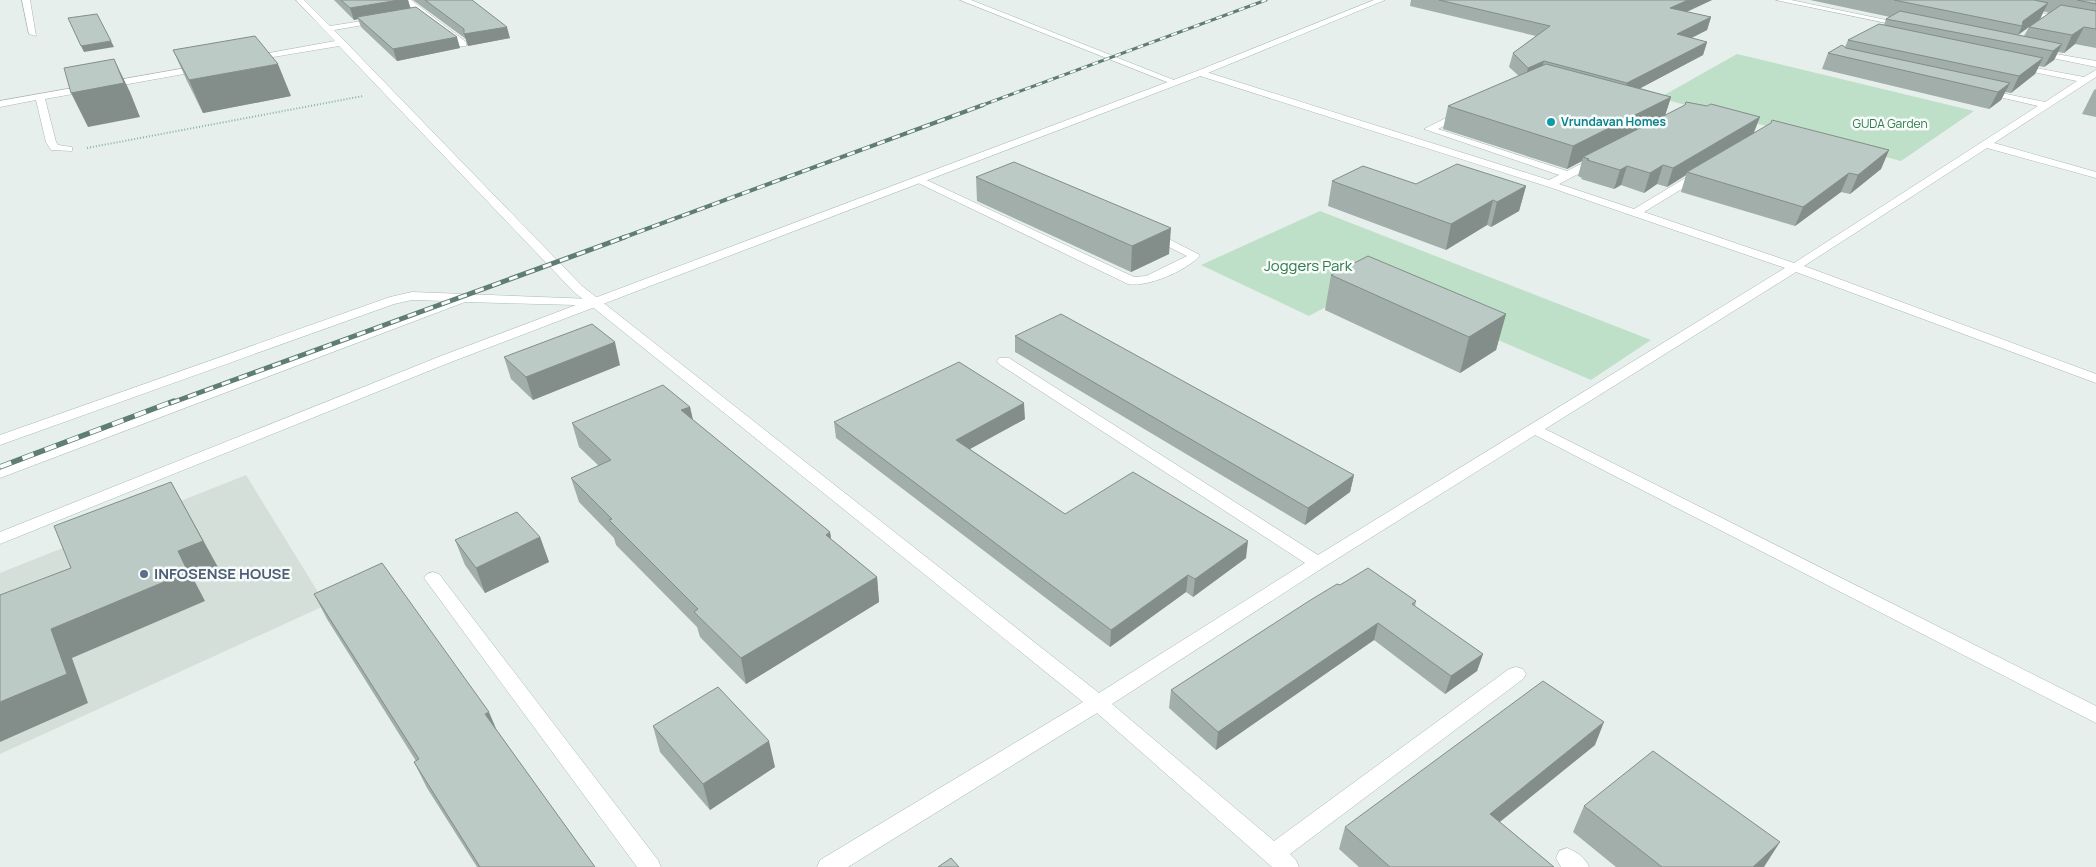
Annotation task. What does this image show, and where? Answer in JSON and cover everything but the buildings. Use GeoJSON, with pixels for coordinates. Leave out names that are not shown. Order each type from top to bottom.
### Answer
{"type":"FeatureCollection","features":[{"type":"Feature","properties":{"kind":"street"},"geometry":{"type":"LineString","coordinates":[[26,0],[32,34]]}},
{"type":"Feature","properties":{"kind":"street"},"geometry":{"type":"LineString","coordinates":[[300,0],[578,289],[1098,703],[1280,860],[1516,674]]}},
{"type":"Feature","properties":{"kind":"street"},"geometry":{"type":"LineString","coordinates":[[406,0],[464,44]]}},
{"type":"Feature","properties":{"kind":"street"},"geometry":{"type":"LineString","coordinates":[[964,0],[1175,82]]}},
{"type":"Feature","properties":{"kind":"street"},"geometry":{"type":"LineString","coordinates":[[0,538],[446,359],[1200,73],[1381,0]]}},
{"type":"Feature","properties":{"kind":"street"},"geometry":{"type":"LineString","coordinates":[[1780,0],[1914,27]]}},
{"type":"Feature","properties":{"kind":"street"},"geometry":{"type":"LineString","coordinates":[[2015,10],[2047,19],[2096,25]]}},
{"type":"Feature","properties":{"kind":"street"},"geometry":{"type":"LineString","coordinates":[[413,14],[422,12]]}},
{"type":"Feature","properties":{"kind":"street"},"geometry":{"type":"LineString","coordinates":[[328,29],[386,18]]}},
{"type":"Feature","properties":{"kind":"street"},"geometry":{"type":"LineString","coordinates":[[243,60],[340,43]]}},
{"type":"Feature","properties":{"kind":"street"},"geometry":{"type":"LineString","coordinates":[[2029,50],[2096,64]]}},
{"type":"Feature","properties":{"kind":"street"},"geometry":{"type":"LineString","coordinates":[[2009,64],[2085,80]]}},
{"type":"Feature","properties":{"kind":"street"},"geometry":{"type":"LineString","coordinates":[[0,104],[214,66]]}},
{"type":"Feature","properties":{"kind":"street"},"geometry":{"type":"LineString","coordinates":[[1200,73],[1636,212],[1795,267],[2096,379]]}},
{"type":"Feature","properties":{"kind":"street"},"geometry":{"type":"LineString","coordinates":[[828,867],[1098,703],[1318,563],[1536,430],[1795,267],[2096,73]]}},
{"type":"Feature","properties":{"kind":"street"},"geometry":{"type":"LineString","coordinates":[[1972,88],[2046,104]]}},
{"type":"Feature","properties":{"kind":"street"},"geometry":{"type":"LineString","coordinates":[[40,97],[51,142],[55,148],[68,150]]}},
{"type":"Feature","properties":{"kind":"street"},"geometry":{"type":"LineString","coordinates":[[1474,108],[1429,129],[1568,175]]}},
{"type":"Feature","properties":{"kind":"street"},"geometry":{"type":"LineString","coordinates":[[1434,147],[1452,138]]}},
{"type":"Feature","properties":{"kind":"street"},"geometry":{"type":"LineString","coordinates":[[1984,144],[2096,175]]}},
{"type":"Feature","properties":{"kind":"street"},"geometry":{"type":"LineString","coordinates":[[1550,184],[1609,153]]}},
{"type":"Feature","properties":{"kind":"street"},"geometry":{"type":"LineString","coordinates":[[1636,212],[1709,168]]}},
{"type":"Feature","properties":{"kind":"street"},"geometry":{"type":"LineString","coordinates":[[920,180],[1132,281],[1148,280],[1191,259],[1194,255],[1136,228]]}},
{"type":"Feature","properties":{"kind":"street"},"geometry":{"type":"LineString","coordinates":[[0,440],[390,301],[412,296],[595,302]]}},
{"type":"Feature","properties":{"kind":"street"},"geometry":{"type":"LineString","coordinates":[[0,473],[467,298]]}},
{"type":"Feature","properties":{"kind":"street"},"geometry":{"type":"LineString","coordinates":[[1004,361],[1318,563]]}},
{"type":"Feature","properties":{"kind":"street"},"geometry":{"type":"LineString","coordinates":[[1536,430],[2096,715]]}},
{"type":"Feature","properties":{"kind":"street"},"geometry":{"type":"LineString","coordinates":[[433,578],[650,867]]}},
{"type":"Feature","properties":{"kind":"path"},"geometry":{"type":"LineString","coordinates":[[68,150],[100,147],[386,91]]}},
{"type":"Feature","properties":{"kind":"shaded area"},"geometry":{"type":"Polygon","coordinates":[[[246,475],[326,605],[0,754],[0,573],[246,475]]]}},
{"type":"Feature","properties":{"kind":"green space","name":"GUDA Garden"},"geometry":{"type":"Polygon","coordinates":[[[1737,54],[1974,111],[1901,161],[1659,98],[1737,54]]]}},
{"type":"Feature","properties":{"kind":"green space","name":"Joggers Park"},"geometry":{"type":"Polygon","coordinates":[[[1320,211],[1651,340],[1591,380],[1368,284],[1309,316],[1201,265],[1320,211]]]}},
{"type":"Feature","properties":{"kind":"railway"},"geometry":{"type":"LineString","coordinates":[[980,106],[1266,0]]}},
{"type":"Feature","properties":{"kind":"railway"},"geometry":{"type":"LineString","coordinates":[[622,238],[983,105]]}},
{"type":"Feature","properties":{"kind":"railway"},"geometry":{"type":"LineString","coordinates":[[171,403],[625,237]]}},
{"type":"Feature","properties":{"kind":"railway"},"geometry":{"type":"LineString","coordinates":[[0,467],[174,401]]}},
{"type":"Feature","properties":{"kind":"place","name":"Vrundavan Homes"},"geometry":{"type":"Point","coordinates":[1551,122]}},
{"type":"Feature","properties":{"kind":"place","name":"INFOSENSE HOUSE"},"geometry":{"type":"Point","coordinates":[144,574]}}]}
